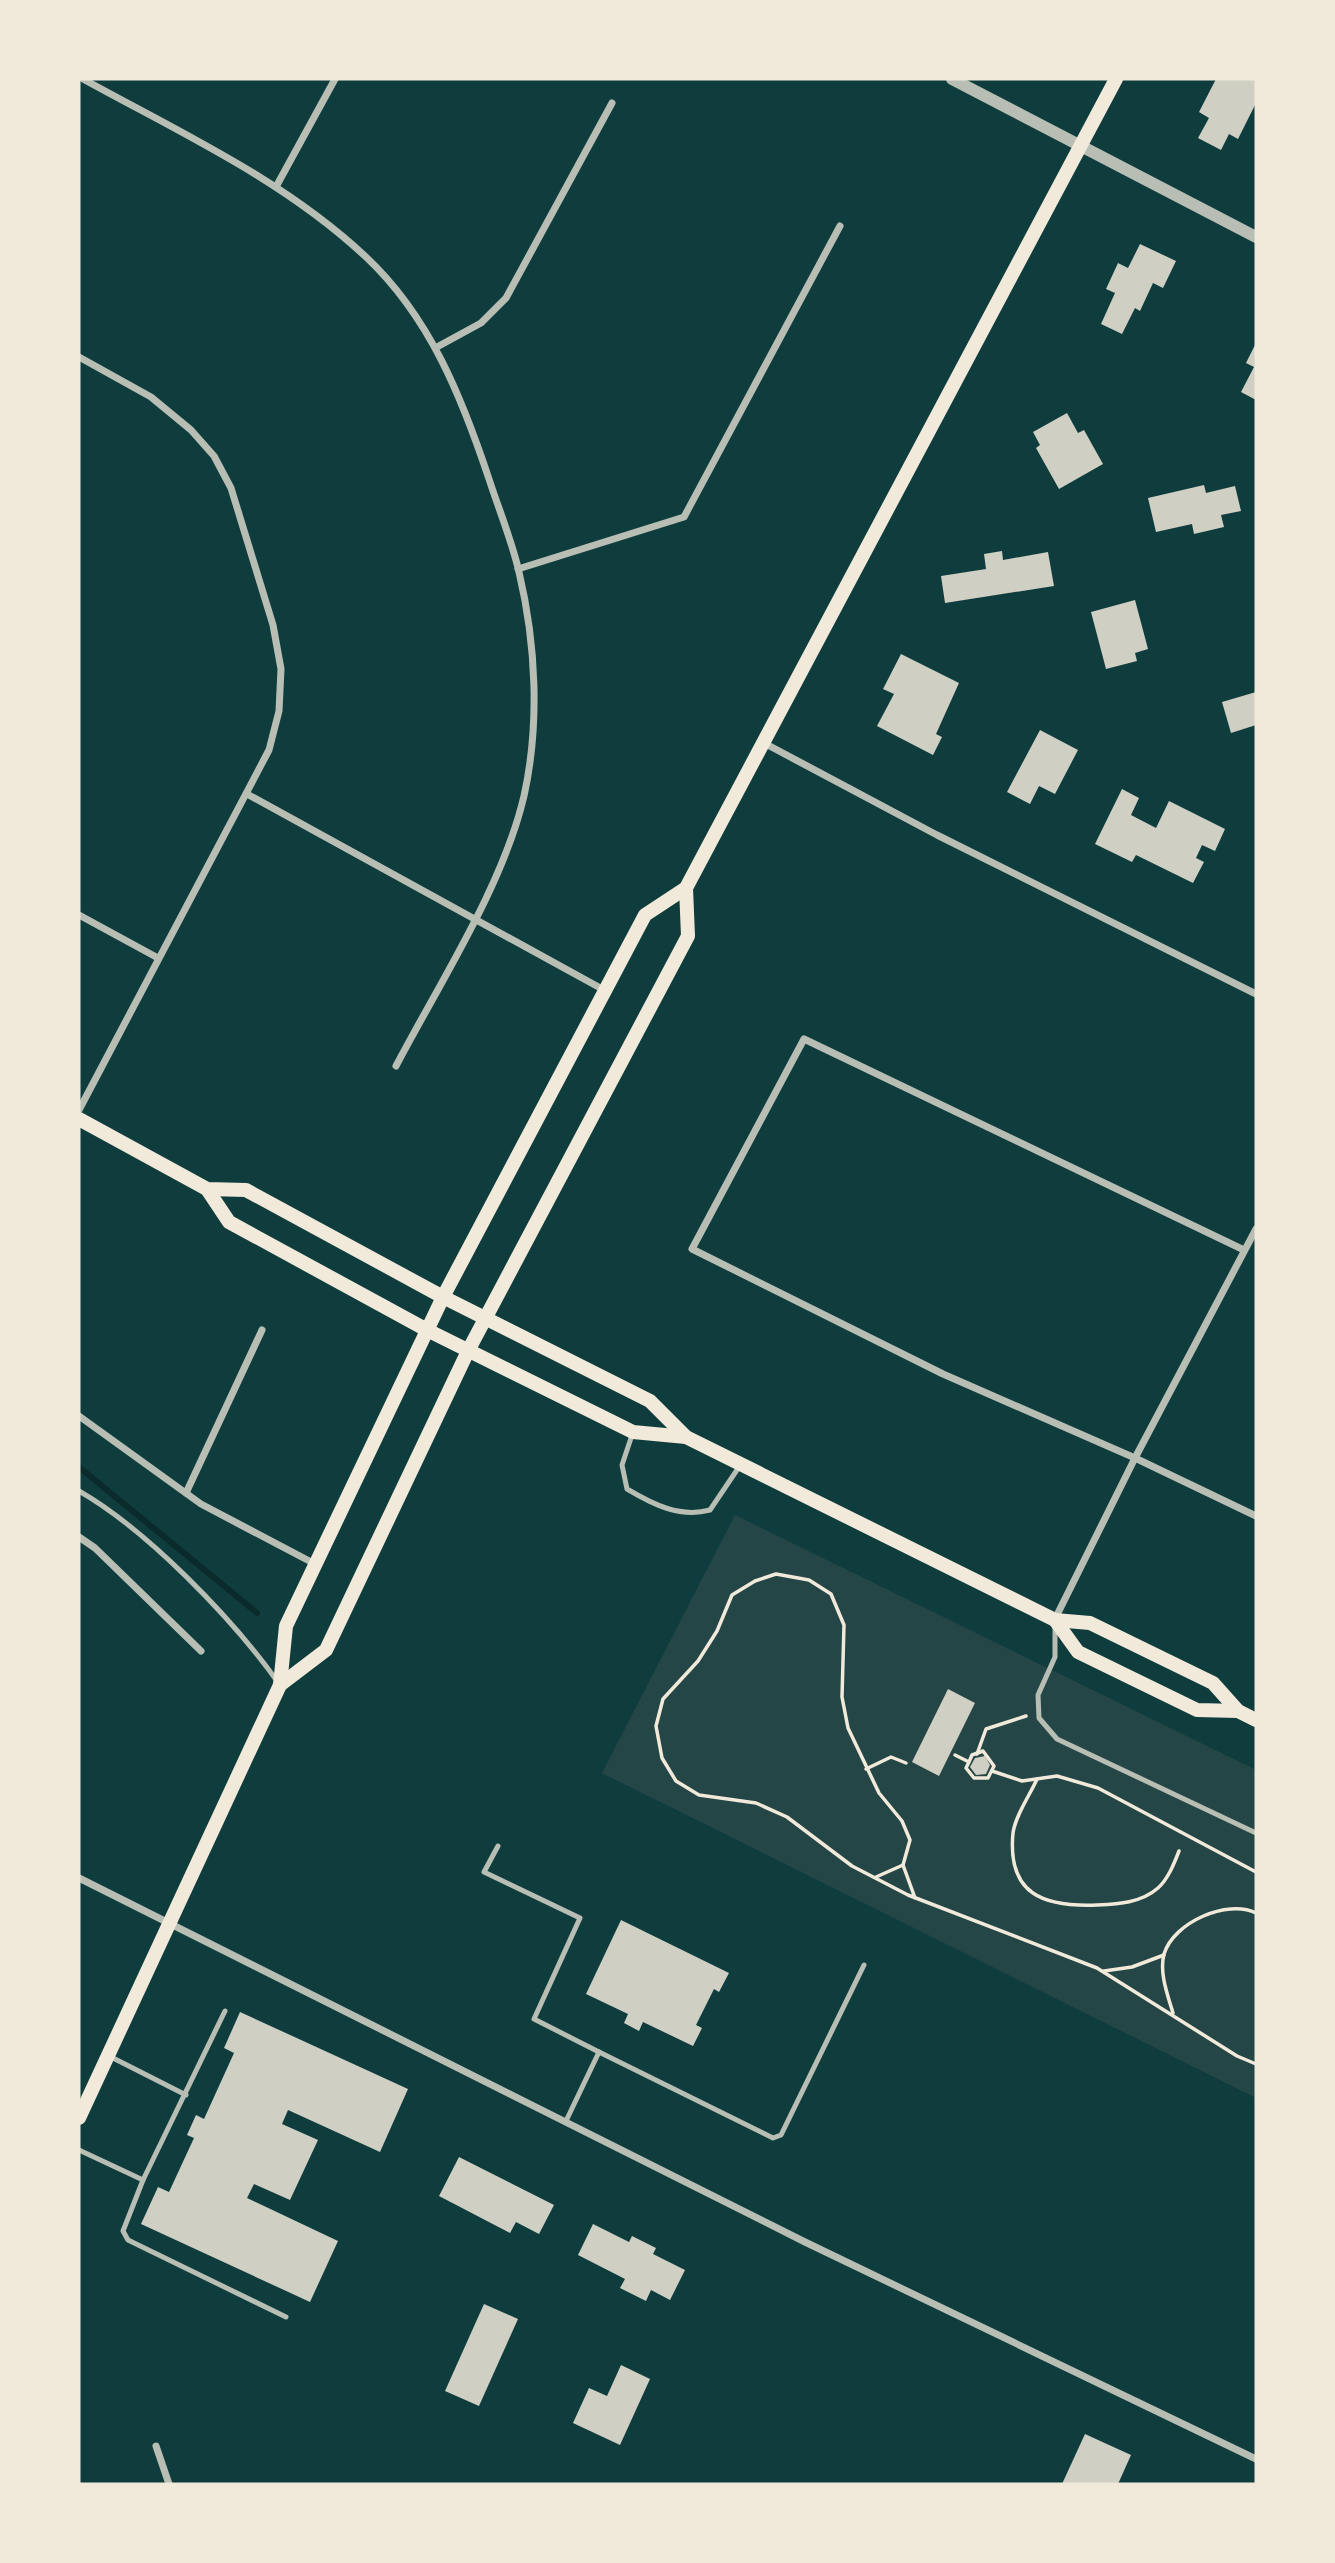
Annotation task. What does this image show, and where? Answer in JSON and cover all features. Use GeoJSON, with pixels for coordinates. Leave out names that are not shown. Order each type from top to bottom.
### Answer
{"type":"FeatureCollection","features":[{"type":"Feature","properties":{"kind":"main road"},"geometry":{"type":"LineString","coordinates":[[79,2118],[281,1685],[286,1626],[426,1330],[645,915],[686,888],[1116,79]]}},
{"type":"Feature","properties":{"kind":"main road"},"geometry":{"type":"LineString","coordinates":[[281,1685],[326,1650],[468,1351],[688,936],[686,888]]}},
{"type":"Feature","properties":{"kind":"main road"},"geometry":{"type":"LineString","coordinates":[[79,1119],[207,1189],[246,1190],[443,1297],[650,1401],[686,1437],[1055,1620],[1090,1623],[1213,1683],[1238,1711],[1256,1720]]}},
{"type":"Feature","properties":{"kind":"main road"},"geometry":{"type":"LineString","coordinates":[[207,1189],[229,1222],[426,1330],[633,1432],[686,1437]]}},
{"type":"Feature","properties":{"kind":"main road"},"geometry":{"type":"LineString","coordinates":[[1055,1620],[1078,1652],[1197,1710],[1238,1711]]}},
{"type":"Feature","properties":{"kind":"street"},"geometry":{"type":"LineString","coordinates":[[83,79],[277,186],[367,258],[405,300],[437,347],[469,420],[518,569],[527,612],[535,704],[524,795],[511,839],[475,917],[396,1066]]}},
{"type":"Feature","properties":{"kind":"street"},"geometry":{"type":"LineString","coordinates":[[277,186],[335,79]]}},
{"type":"Feature","properties":{"kind":"street"},"geometry":{"type":"LineString","coordinates":[[952,79],[1256,237]]}},
{"type":"Feature","properties":{"kind":"street"},"geometry":{"type":"LineString","coordinates":[[437,347],[481,323],[506,298],[612,103]]}},
{"type":"Feature","properties":{"kind":"street"},"geometry":{"type":"LineString","coordinates":[[518,569],[684,517],[840,226]]}},
{"type":"Feature","properties":{"kind":"street"},"geometry":{"type":"LineString","coordinates":[[79,357],[151,397],[191,430],[214,456],[231,488],[273,625],[281,668],[279,712],[269,750],[79,1110]]}},
{"type":"Feature","properties":{"kind":"street"},"geometry":{"type":"LineString","coordinates":[[764,743],[937,835],[1256,994]]}},
{"type":"Feature","properties":{"kind":"street"},"geometry":{"type":"LineString","coordinates":[[247,794],[604,990]]}},
{"type":"Feature","properties":{"kind":"street"},"geometry":{"type":"LineString","coordinates":[[79,915],[158,958]]}},
{"type":"Feature","properties":{"kind":"street"},"geometry":{"type":"LineString","coordinates":[[1244,1250],[804,1039],[692,1249],[943,1374],[1135,1458],[1256,1517]]}},
{"type":"Feature","properties":{"kind":"street"},"geometry":{"type":"LineString","coordinates":[[1055,1620],[1135,1458],[1256,1229]]}},
{"type":"Feature","properties":{"kind":"street"},"geometry":{"type":"LineString","coordinates":[[186,1493],[262,1329]]}},
{"type":"Feature","properties":{"kind":"street"},"geometry":{"type":"LineString","coordinates":[[79,1416],[186,1493],[230,1521],[315,1564]]}},
{"type":"Feature","properties":{"kind":"street"},"geometry":{"type":"LineString","coordinates":[[79,1537],[95,1548],[201,1651]]}},
{"type":"Feature","properties":{"kind":"street"},"geometry":{"type":"LineString","coordinates":[[79,1878],[168,1926],[566,2121],[805,2242],[1256,2459]]}},
{"type":"Feature","properties":{"kind":"street"},"geometry":{"type":"LineString","coordinates":[[156,2446],[169,2484]]}},
{"type":"Feature","properties":{"kind":"lane"},"geometry":{"type":"LineString","coordinates":[[633,1432],[622,1465],[627,1489],[652,1504],[691,1515],[710,1510],[741,1464]]}},
{"type":"Feature","properties":{"kind":"lane"},"geometry":{"type":"LineString","coordinates":[[79,1491],[146,1540],[248,1641],[281,1685]]}},
{"type":"Feature","properties":{"kind":"lane"},"geometry":{"type":"LineString","coordinates":[[1055,1620],[1055,1657],[1038,1695],[1039,1718],[1057,1739],[1256,1833]]}},
{"type":"Feature","properties":{"kind":"lane"},"geometry":{"type":"LineString","coordinates":[[498,1846],[484,1872],[580,1918],[534,2019],[773,2138],[787,2127],[864,1965]]}},
{"type":"Feature","properties":{"kind":"lane"},"geometry":{"type":"LineString","coordinates":[[225,2011],[143,2180],[123,2231],[128,2240],[286,2317]]}},
{"type":"Feature","properties":{"kind":"lane"},"geometry":{"type":"LineString","coordinates":[[566,2121],[599,2052]]}},
{"type":"Feature","properties":{"kind":"lane"},"geometry":{"type":"LineString","coordinates":[[108,2055],[186,2095]]}},
{"type":"Feature","properties":{"kind":"lane"},"geometry":{"type":"LineString","coordinates":[[79,2150],[143,2180]]}},
{"type":"Feature","properties":{"kind":"path"},"geometry":{"type":"LineString","coordinates":[[915,1898],[903,1865],[910,1840],[902,1821],[878,1793],[848,1728],[842,1698],[844,1625],[831,1594],[809,1580],[776,1574],[755,1581],[732,1595],[717,1631],[698,1661],[663,1699],[656,1726],[662,1758],[676,1781],[699,1795],[756,1803],[787,1817],[852,1866],[915,1898],[1052,1948],[1102,1971],[1237,2056],[1256,2064]]}},
{"type":"Feature","properties":{"kind":"path"},"geometry":{"type":"LineString","coordinates":[[977,1754],[986,1729],[1027,1716],[1027,1704]]}},
{"type":"Feature","properties":{"kind":"path"},"geometry":{"type":"LineString","coordinates":[[984,1751],[994,1766],[988,1778],[974,1778],[966,1768],[977,1754],[984,1751]]}},
{"type":"Feature","properties":{"kind":"path"},"geometry":{"type":"LineString","coordinates":[[955,1755],[969,1762]]}},
{"type":"Feature","properties":{"kind":"path"},"geometry":{"type":"LineString","coordinates":[[866,1769],[891,1757],[906,1763]]}},
{"type":"Feature","properties":{"kind":"path"},"geometry":{"type":"LineString","coordinates":[[992,1771],[1022,1782],[1057,1776],[1098,1788],[1256,1872]]}},
{"type":"Feature","properties":{"kind":"path"},"geometry":{"type":"LineString","coordinates":[[1037,1779],[1013,1831],[1019,1880],[1033,1895],[1051,1904],[1071,1906],[1137,1900],[1158,1888],[1171,1871],[1179,1852]]}},
{"type":"Feature","properties":{"kind":"path"},"geometry":{"type":"LineString","coordinates":[[875,1878],[903,1865]]}},
{"type":"Feature","properties":{"kind":"path"},"geometry":{"type":"LineString","coordinates":[[1102,1971],[1132,1967],[1164,1954],[1188,1926],[1214,1912],[1235,1908],[1256,1913]]}},
{"type":"Feature","properties":{"kind":"path"},"geometry":{"type":"LineString","coordinates":[[1164,1954],[1164,1984],[1174,2015]]}},
{"type":"Feature","properties":{"kind":"shaded area"},"geometry":{"type":"Polygon","coordinates":[[[735,1515],[1256,1770],[1256,2098],[602,1773],[735,1515]]]}},
{"type":"Feature","properties":{"kind":"building"},"geometry":{"type":"Polygon","coordinates":[[[1216,79],[1256,79],[1256,103],[1238,139],[1229,134],[1221,150],[1198,138],[1209,118],[1199,112],[1216,79]]]}},
{"type":"Feature","properties":{"kind":"building"},"geometry":{"type":"Polygon","coordinates":[[[1140,244],[1176,261],[1163,288],[1153,283],[1140,311],[1135,308],[1122,334],[1101,324],[1115,293],[1106,289],[1118,263],[1128,268],[1140,244]]]}},
{"type":"Feature","properties":{"kind":"building"},"geometry":{"type":"Polygon","coordinates":[[[1256,343],[1256,400],[1241,392],[1254,367],[1246,363],[1256,343]]]}},
{"type":"Feature","properties":{"kind":"building"},"geometry":{"type":"Polygon","coordinates":[[[1067,413],[1078,433],[1084,430],[1103,464],[1059,489],[1036,448],[1040,445],[1033,432],[1067,413]]]}},
{"type":"Feature","properties":{"kind":"building"},"geometry":{"type":"Polygon","coordinates":[[[1204,485],[1206,493],[1235,486],[1241,511],[1221,515],[1224,527],[1194,534],[1192,524],[1156,532],[1148,498],[1204,485]]]}},
{"type":"Feature","properties":{"kind":"building"},"geometry":{"type":"Polygon","coordinates":[[[1002,551],[1003,560],[1048,552],[1054,586],[945,603],[941,576],[986,569],[984,554],[1002,551]]]}},
{"type":"Feature","properties":{"kind":"building"},"geometry":{"type":"Polygon","coordinates":[[[1135,600],[1148,649],[1135,653],[1137,661],[1106,669],[1091,612],[1135,600]]]}},
{"type":"Feature","properties":{"kind":"building"},"geometry":{"type":"Polygon","coordinates":[[[901,654],[959,683],[936,734],[942,737],[933,755],[877,726],[894,694],[883,689],[901,654]]]}},
{"type":"Feature","properties":{"kind":"building"},"geometry":{"type":"Polygon","coordinates":[[[1256,692],[1256,725],[1231,733],[1222,702],[1256,692]]]}},
{"type":"Feature","properties":{"kind":"building"},"geometry":{"type":"Polygon","coordinates":[[[1040,730],[1078,750],[1055,794],[1039,786],[1030,804],[1007,792],[1040,730]]]}},
{"type":"Feature","properties":{"kind":"building"},"geometry":{"type":"Polygon","coordinates":[[[1122,789],[1139,798],[1131,815],[1156,828],[1169,801],[1225,829],[1215,851],[1202,845],[1196,858],[1204,862],[1193,883],[1136,855],[1132,862],[1095,844],[1122,789]]]}},
{"type":"Feature","properties":{"kind":"building"},"geometry":{"type":"Polygon","coordinates":[[[948,1689],[975,1703],[939,1776],[912,1762],[948,1689]]]}},
{"type":"Feature","properties":{"kind":"building"},"geometry":{"type":"Polygon","coordinates":[[[985,1756],[990,1765],[986,1774],[976,1775],[970,1767],[975,1758],[985,1756]]]}},
{"type":"Feature","properties":{"kind":"building"},"geometry":{"type":"Polygon","coordinates":[[[621,1920],[729,1973],[719,1992],[714,1989],[696,2025],[702,2028],[693,2046],[643,2022],[639,2031],[624,2023],[628,2014],[586,1994],[621,1920]]]}},
{"type":"Feature","properties":{"kind":"building"},"geometry":{"type":"Polygon","coordinates":[[[240,2012],[408,2089],[380,2152],[288,2110],[282,2124],[318,2140],[290,2200],[254,2184],[247,2198],[338,2241],[310,2302],[141,2224],[158,2187],[169,2192],[194,2138],[187,2135],[196,2115],[204,2119],[234,2053],[224,2048],[240,2012]]]}},
{"type":"Feature","properties":{"kind":"building"},"geometry":{"type":"Polygon","coordinates":[[[459,2157],[554,2205],[539,2234],[516,2222],[510,2233],[439,2196],[459,2157]]]}},
{"type":"Feature","properties":{"kind":"building"},"geometry":{"type":"Polygon","coordinates":[[[593,2224],[629,2242],[632,2236],[656,2248],[653,2254],[685,2270],[670,2300],[651,2290],[646,2301],[620,2288],[625,2279],[578,2255],[593,2224]]]}},
{"type":"Feature","properties":{"kind":"building"},"geometry":{"type":"Polygon","coordinates":[[[484,2304],[518,2319],[479,2406],[445,2391],[484,2304]]]}},
{"type":"Feature","properties":{"kind":"building"},"geometry":{"type":"Polygon","coordinates":[[[621,2365],[650,2379],[620,2445],[573,2423],[589,2388],[607,2396],[621,2365]]]}},
{"type":"Feature","properties":{"kind":"building"},"geometry":{"type":"Polygon","coordinates":[[[1085,2434],[1131,2455],[1118,2484],[1062,2484],[1085,2434]]]}},
{"type":"Feature","properties":{"kind":"waterway"},"geometry":{"type":"LineString","coordinates":[[79,1467],[257,1613]]}}]}
